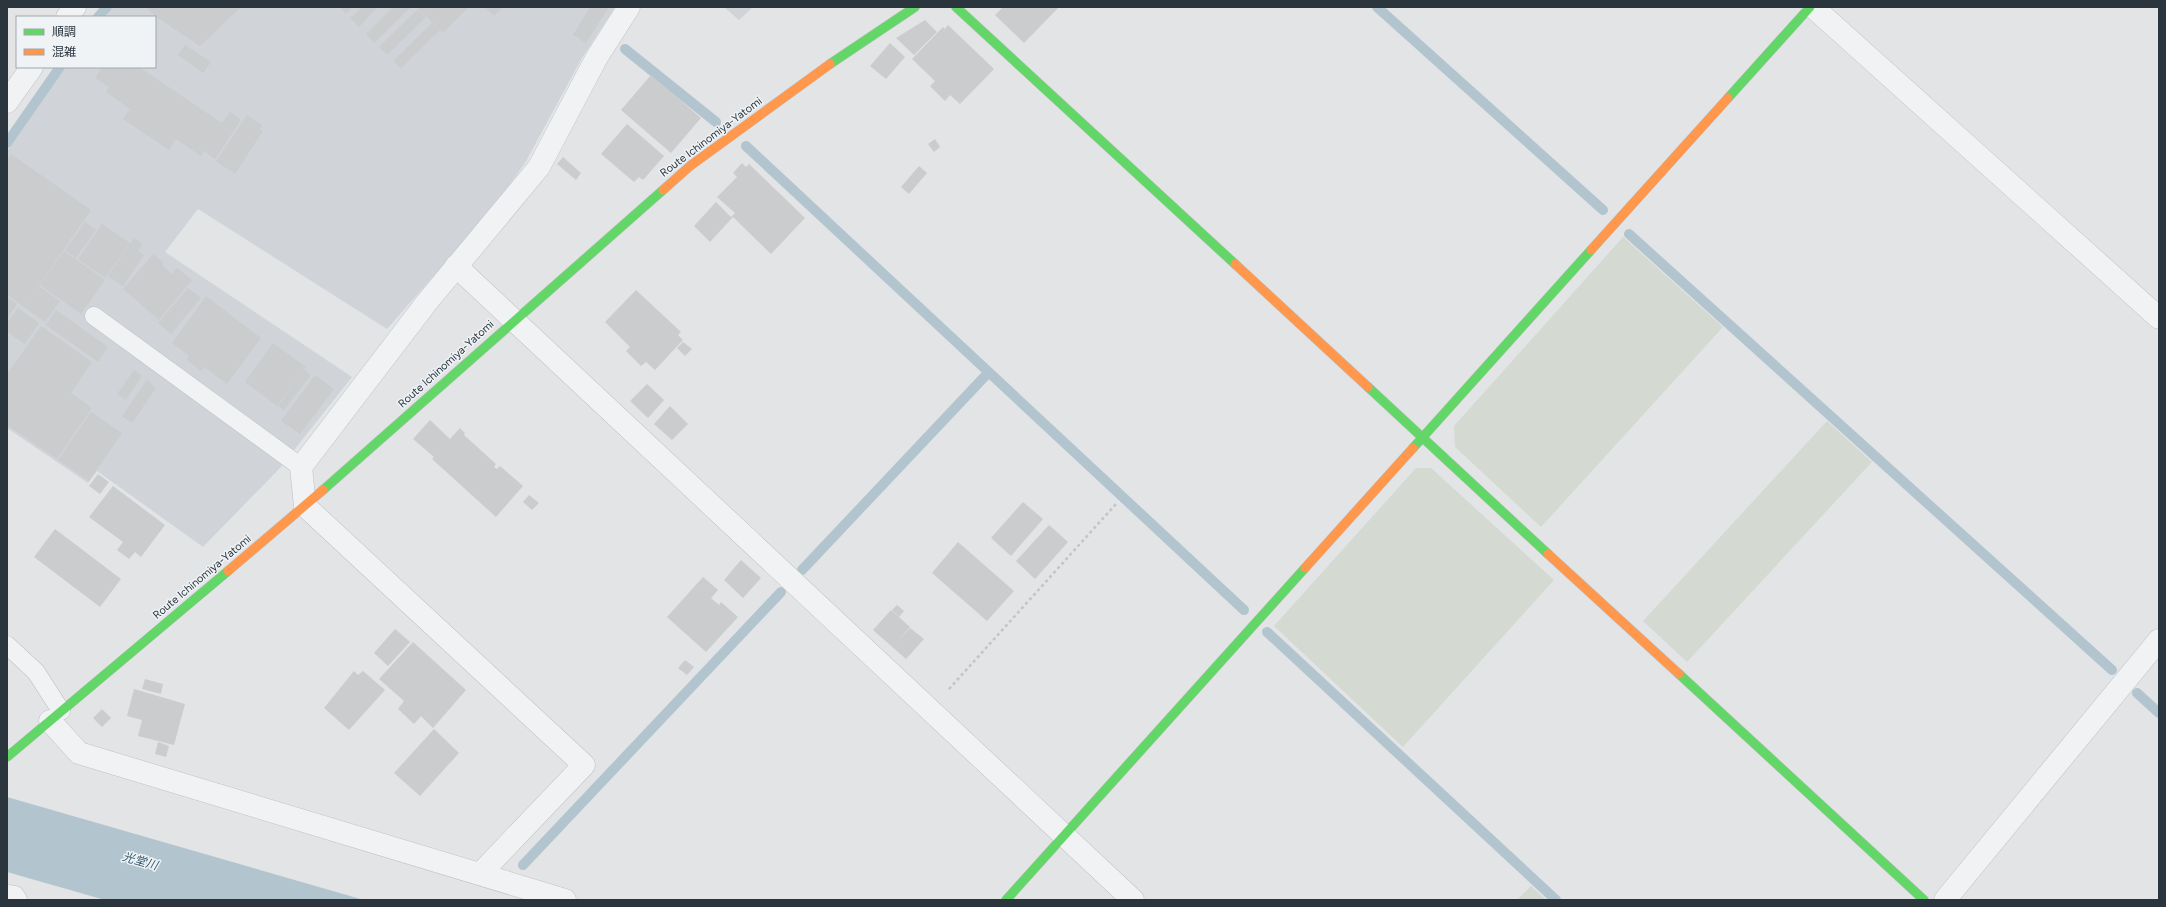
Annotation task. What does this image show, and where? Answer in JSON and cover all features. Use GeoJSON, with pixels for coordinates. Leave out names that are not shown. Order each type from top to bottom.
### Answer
{"type":"FeatureCollection","features":[{"type":"Feature","properties":{"kind":"street"},"geometry":{"type":"LineString","coordinates":[[68,16],[75,7]]}},
{"type":"Feature","properties":{"kind":"street"},"geometry":{"type":"LineString","coordinates":[[480,874],[584,765],[305,506],[301,467],[456,266],[539,167],[597,57],[629,7]]}},
{"type":"Feature","properties":{"kind":"street","name":"Route Ichinomiya-Yatomi"},"geometry":{"type":"LineString","coordinates":[[7,757],[305,506],[513,320],[690,166],[830,64],[915,7]]}},
{"type":"Feature","properties":{"kind":"street"},"geometry":{"type":"LineString","coordinates":[[956,7],[1924,900]]}},
{"type":"Feature","properties":{"kind":"street"},"geometry":{"type":"LineString","coordinates":[[1006,900],[1063,835],[1812,7],[2159,318]]}},
{"type":"Feature","properties":{"kind":"street"},"geometry":{"type":"LineString","coordinates":[[7,102],[31,68]]}},
{"type":"Feature","properties":{"kind":"street"},"geometry":{"type":"LineString","coordinates":[[456,266],[1133,900]]}},
{"type":"Feature","properties":{"kind":"street"},"geometry":{"type":"LineString","coordinates":[[1945,900],[2159,640]]}},
{"type":"Feature","properties":{"kind":"street"},"geometry":{"type":"LineString","coordinates":[[56,716],[79,753],[565,900]]}},
{"type":"Feature","properties":{"kind":"street"},"geometry":{"type":"LineString","coordinates":[[7,896],[14,897],[16,900]]}},
{"type":"Feature","properties":{"kind":"lane"},"geometry":{"type":"LineString","coordinates":[[94,316],[301,467]]}},
{"type":"Feature","properties":{"kind":"lane"},"geometry":{"type":"LineString","coordinates":[[7,645],[36,672],[56,716]]}},
{"type":"Feature","properties":{"kind":"path"},"geometry":{"type":"LineString","coordinates":[[930,710],[1116,504]]}},
{"type":"Feature","properties":{"kind":"shaded area"},"geometry":{"type":"Polygon","coordinates":[[[113,7],[615,7],[582,58],[525,163],[488,214],[387,329],[198,209],[165,252],[352,377],[279,469],[203,547],[97,471],[88,483],[7,428],[7,151],[65,68],[156,68],[156,16],[106,16],[113,7]]]}},
{"type":"Feature","properties":{"kind":"shaded area"},"geometry":{"type":"Polygon","coordinates":[[[724,7],[753,7],[739,20],[724,7]]]}},
{"type":"Feature","properties":{"kind":"shaded area"},"geometry":{"type":"Polygon","coordinates":[[[1623,237],[1723,327],[1541,527],[1455,447],[1454,426],[1623,237]]]}},
{"type":"Feature","properties":{"kind":"shaded area"},"geometry":{"type":"Polygon","coordinates":[[[1827,421],[1872,462],[1687,662],[1643,621],[1827,421]]]}},
{"type":"Feature","properties":{"kind":"shaded area"},"geometry":{"type":"Polygon","coordinates":[[[1416,468],[1431,468],[1554,580],[1403,747],[1274,626],[1416,468]]]}},
{"type":"Feature","properties":{"kind":"shaded area"},"geometry":{"type":"Polygon","coordinates":[[[1531,886],[1546,900],[1517,900],[1531,886]]]}},
{"type":"Feature","properties":{"kind":"water","name":"光堂川"},"geometry":{"type":"Polygon","coordinates":[[[7,797],[364,900],[105,900],[7,872],[7,797]]]}},
{"type":"Feature","properties":{"kind":"building"},"geometry":{"type":"Polygon","coordinates":[[[146,7],[241,7],[200,46],[155,16],[146,7]]]}},
{"type":"Feature","properties":{"kind":"building"},"geometry":{"type":"Polygon","coordinates":[[[340,7],[353,7],[346,14],[340,7]]]}},
{"type":"Feature","properties":{"kind":"building"},"geometry":{"type":"Polygon","coordinates":[[[362,7],[378,7],[359,27],[350,18],[362,7]]]}},
{"type":"Feature","properties":{"kind":"building"},"geometry":{"type":"Polygon","coordinates":[[[393,7],[411,7],[374,43],[366,34],[393,7]]]}},
{"type":"Feature","properties":{"kind":"building"},"geometry":{"type":"Polygon","coordinates":[[[417,7],[469,7],[443,33],[440,30],[401,68],[393,61],[432,23],[438,28],[417,7]]]}},
{"type":"Feature","properties":{"kind":"building"},"geometry":{"type":"Polygon","coordinates":[[[485,7],[503,7],[494,16],[485,7]]]}},
{"type":"Feature","properties":{"kind":"building"},"geometry":{"type":"Polygon","coordinates":[[[590,7],[609,7],[586,43],[573,35],[590,7]]]}},
{"type":"Feature","properties":{"kind":"building"},"geometry":{"type":"Polygon","coordinates":[[[1003,7],[1059,7],[1024,43],[995,15],[1003,7]]]}},
{"type":"Feature","properties":{"kind":"building"},"geometry":{"type":"Polygon","coordinates":[[[418,9],[426,17],[387,55],[379,47],[418,9]]]}},
{"type":"Feature","properties":{"kind":"building"},"geometry":{"type":"Polygon","coordinates":[[[925,20],[937,32],[914,55],[896,38],[925,20]]]}},
{"type":"Feature","properties":{"kind":"building"},"geometry":{"type":"Polygon","coordinates":[[[948,25],[994,69],[960,104],[950,95],[945,101],[930,86],[935,81],[912,59],[943,27],[945,29],[948,25]]]}},
{"type":"Feature","properties":{"kind":"building"},"geometry":{"type":"Polygon","coordinates":[[[890,43],[905,57],[886,79],[870,66],[890,43]]]}},
{"type":"Feature","properties":{"kind":"building"},"geometry":{"type":"Polygon","coordinates":[[[185,45],[211,62],[203,73],[178,55],[185,45]]]}},
{"type":"Feature","properties":{"kind":"building"},"geometry":{"type":"Polygon","coordinates":[[[101,68],[140,68],[222,123],[230,112],[241,120],[215,159],[204,151],[201,156],[176,139],[169,150],[123,119],[130,109],[106,92],[109,87],[95,78],[101,68]]]}},
{"type":"Feature","properties":{"kind":"building"},"geometry":{"type":"Polygon","coordinates":[[[651,75],[701,118],[671,153],[621,110],[651,75]]]}},
{"type":"Feature","properties":{"kind":"building"},"geometry":{"type":"Polygon","coordinates":[[[247,115],[262,125],[260,129],[263,131],[235,174],[216,161],[247,115]]]}},
{"type":"Feature","properties":{"kind":"building"},"geometry":{"type":"Polygon","coordinates":[[[627,124],[664,156],[643,180],[639,177],[634,182],[601,154],[627,124]]]}},
{"type":"Feature","properties":{"kind":"building"},"geometry":{"type":"Polygon","coordinates":[[[935,139],[940,147],[934,152],[928,144],[935,139]]]}},
{"type":"Feature","properties":{"kind":"building"},"geometry":{"type":"Polygon","coordinates":[[[11,154],[91,210],[24,307],[7,295],[7,161],[11,154]]]}},
{"type":"Feature","properties":{"kind":"building"},"geometry":{"type":"Polygon","coordinates":[[[563,157],[581,173],[576,180],[557,164],[563,157]]]}},
{"type":"Feature","properties":{"kind":"building"},"geometry":{"type":"Polygon","coordinates":[[[742,163],[746,167],[749,164],[805,218],[771,254],[733,217],[710,242],[694,226],[716,202],[731,217],[735,213],[717,197],[737,177],[733,173],[742,163]]]}},
{"type":"Feature","properties":{"kind":"building"},"geometry":{"type":"Polygon","coordinates":[[[919,166],[927,173],[909,194],[901,187],[919,166]]]}},
{"type":"Feature","properties":{"kind":"building"},"geometry":{"type":"Polygon","coordinates":[[[85,222],[96,230],[76,258],[65,250],[85,222]]]}},
{"type":"Feature","properties":{"kind":"building"},"geometry":{"type":"Polygon","coordinates":[[[102,224],[130,243],[105,278],[78,259],[102,224]]]}},
{"type":"Feature","properties":{"kind":"building"},"geometry":{"type":"Polygon","coordinates":[[[134,238],[143,244],[138,251],[144,255],[123,286],[108,276],[134,238]]]}},
{"type":"Feature","properties":{"kind":"building"},"geometry":{"type":"Polygon","coordinates":[[[64,251],[105,280],[81,314],[40,285],[64,251]]]}},
{"type":"Feature","properties":{"kind":"building"},"geometry":{"type":"Polygon","coordinates":[[[153,254],[163,262],[162,265],[172,274],[177,268],[192,280],[159,320],[123,289],[153,254]]]}},
{"type":"Feature","properties":{"kind":"building"},"geometry":{"type":"Polygon","coordinates":[[[39,286],[60,301],[45,322],[24,307],[39,286]]]}},
{"type":"Feature","properties":{"kind":"building"},"geometry":{"type":"Polygon","coordinates":[[[188,288],[201,298],[171,334],[158,323],[188,288]]]}},
{"type":"Feature","properties":{"kind":"building"},"geometry":{"type":"Polygon","coordinates":[[[636,290],[681,332],[678,335],[683,340],[655,370],[646,362],[641,366],[626,351],[630,347],[605,322],[636,290]]]}},
{"type":"Feature","properties":{"kind":"building"},"geometry":{"type":"Polygon","coordinates":[[[206,296],[261,338],[227,384],[204,367],[201,371],[187,360],[189,356],[172,343],[206,296]]]}},
{"type":"Feature","properties":{"kind":"building"},"geometry":{"type":"Polygon","coordinates":[[[7,297],[17,304],[7,319],[7,297]]]}},
{"type":"Feature","properties":{"kind":"building"},"geometry":{"type":"Polygon","coordinates":[[[18,308],[39,323],[25,344],[7,332],[7,323],[18,308]]]}},
{"type":"Feature","properties":{"kind":"building"},"geometry":{"type":"Polygon","coordinates":[[[56,310],[108,347],[98,362],[46,325],[56,310]]]}},
{"type":"Feature","properties":{"kind":"building"},"geometry":{"type":"Polygon","coordinates":[[[41,326],[92,362],[71,393],[92,408],[57,459],[7,425],[7,374],[41,326]]]}},
{"type":"Feature","properties":{"kind":"building"},"geometry":{"type":"Polygon","coordinates":[[[683,342],[692,349],[685,356],[677,348],[683,342]]]}},
{"type":"Feature","properties":{"kind":"building"},"geometry":{"type":"Polygon","coordinates":[[[273,343],[306,367],[277,406],[245,382],[273,343]]]}},
{"type":"Feature","properties":{"kind":"building"},"geometry":{"type":"Polygon","coordinates":[[[134,370],[142,376],[126,400],[117,394],[134,370]]]}},
{"type":"Feature","properties":{"kind":"building"},"geometry":{"type":"Polygon","coordinates":[[[304,370],[311,375],[284,410],[278,406],[304,370]]]}},
{"type":"Feature","properties":{"kind":"building"},"geometry":{"type":"Polygon","coordinates":[[[315,375],[334,389],[300,434],[281,421],[315,375]]]}},
{"type":"Feature","properties":{"kind":"building"},"geometry":{"type":"Polygon","coordinates":[[[147,380],[156,388],[132,423],[122,416],[147,380]]]}},
{"type":"Feature","properties":{"kind":"building"},"geometry":{"type":"Polygon","coordinates":[[[647,384],[664,400],[648,418],[630,401],[647,384]]]}},
{"type":"Feature","properties":{"kind":"building"},"geometry":{"type":"Polygon","coordinates":[[[670,406],[688,424],[672,440],[654,424],[670,406]]]}},
{"type":"Feature","properties":{"kind":"building"},"geometry":{"type":"Polygon","coordinates":[[[91,412],[122,433],[89,481],[58,460],[91,412]]]}},
{"type":"Feature","properties":{"kind":"building"},"geometry":{"type":"Polygon","coordinates":[[[430,420],[450,439],[460,428],[465,433],[464,435],[496,464],[494,467],[497,469],[500,466],[523,486],[496,517],[432,459],[434,457],[413,439],[430,420]]]}},
{"type":"Feature","properties":{"kind":"building"},"geometry":{"type":"Polygon","coordinates":[[[98,474],[109,482],[100,494],[89,486],[98,474]]]}},
{"type":"Feature","properties":{"kind":"building"},"geometry":{"type":"Polygon","coordinates":[[[113,486],[165,525],[141,557],[135,552],[129,559],[117,550],[123,542],[89,517],[113,486]]]}},
{"type":"Feature","properties":{"kind":"building"},"geometry":{"type":"Polygon","coordinates":[[[529,495],[539,503],[532,510],[523,502],[529,495]]]}},
{"type":"Feature","properties":{"kind":"building"},"geometry":{"type":"Polygon","coordinates":[[[1023,502],[1043,519],[1011,556],[991,538],[1023,502]]]}},
{"type":"Feature","properties":{"kind":"building"},"geometry":{"type":"Polygon","coordinates":[[[1049,525],[1068,542],[1035,579],[1016,561],[1049,525]]]}},
{"type":"Feature","properties":{"kind":"building"},"geometry":{"type":"Polygon","coordinates":[[[55,529],[121,579],[100,607],[34,557],[55,529]]]}},
{"type":"Feature","properties":{"kind":"building"},"geometry":{"type":"Polygon","coordinates":[[[958,542],[1014,591],[987,621],[932,573],[958,542]]]}},
{"type":"Feature","properties":{"kind":"building"},"geometry":{"type":"Polygon","coordinates":[[[741,560],[761,578],[743,598],[724,580],[741,560]]]}},
{"type":"Feature","properties":{"kind":"building"},"geometry":{"type":"Polygon","coordinates":[[[703,577],[718,590],[711,598],[719,605],[721,602],[738,617],[706,652],[667,617],[703,577]]]}},
{"type":"Feature","properties":{"kind":"building"},"geometry":{"type":"Polygon","coordinates":[[[897,605],[904,611],[899,617],[892,610],[897,605]]]}},
{"type":"Feature","properties":{"kind":"building"},"geometry":{"type":"Polygon","coordinates":[[[891,610],[910,627],[895,644],[910,628],[924,639],[906,659],[873,630],[891,610]]]}},
{"type":"Feature","properties":{"kind":"building"},"geometry":{"type":"Polygon","coordinates":[[[395,629],[410,642],[388,666],[374,653],[395,629]]]}},
{"type":"Feature","properties":{"kind":"building"},"geometry":{"type":"Polygon","coordinates":[[[413,642],[466,690],[433,728],[421,716],[414,724],[398,709],[404,701],[379,679],[413,642]]]}},
{"type":"Feature","properties":{"kind":"building"},"geometry":{"type":"Polygon","coordinates":[[[685,660],[694,667],[687,675],[678,668],[685,660]]]}},
{"type":"Feature","properties":{"kind":"building"},"geometry":{"type":"Polygon","coordinates":[[[354,671],[358,675],[363,671],[385,690],[349,730],[324,708],[354,671]]]}},
{"type":"Feature","properties":{"kind":"building"},"geometry":{"type":"Polygon","coordinates":[[[145,679],[163,684],[161,694],[142,689],[145,679]]]}},
{"type":"Feature","properties":{"kind":"building"},"geometry":{"type":"Polygon","coordinates":[[[134,689],[185,704],[174,745],[138,736],[142,720],[127,716],[134,689]]]}},
{"type":"Feature","properties":{"kind":"building"},"geometry":{"type":"Polygon","coordinates":[[[102,709],[111,718],[102,727],[93,718],[102,709]]]}},
{"type":"Feature","properties":{"kind":"building"},"geometry":{"type":"Polygon","coordinates":[[[434,729],[459,753],[420,796],[394,773],[434,729]]]}},
{"type":"Feature","properties":{"kind":"building"},"geometry":{"type":"Polygon","coordinates":[[[158,742],[169,746],[166,757],[155,754],[158,742]]]}},
{"type":"Feature","properties":{"kind":"waterway"},"geometry":{"type":"LineString","coordinates":[[99,16],[107,7]]}},
{"type":"Feature","properties":{"kind":"waterway"},"geometry":{"type":"LineString","coordinates":[[1377,7],[1603,210]]}},
{"type":"Feature","properties":{"kind":"waterway"},"geometry":{"type":"LineString","coordinates":[[625,49],[716,122]]}},
{"type":"Feature","properties":{"kind":"waterway"},"geometry":{"type":"LineString","coordinates":[[7,143],[59,68]]}},
{"type":"Feature","properties":{"kind":"waterway"},"geometry":{"type":"LineString","coordinates":[[746,146],[1244,610]]}},
{"type":"Feature","properties":{"kind":"waterway"},"geometry":{"type":"LineString","coordinates":[[1629,234],[2112,670]]}},
{"type":"Feature","properties":{"kind":"waterway"},"geometry":{"type":"LineString","coordinates":[[802,570],[988,373]]}},
{"type":"Feature","properties":{"kind":"waterway"},"geometry":{"type":"LineString","coordinates":[[523,865],[781,592]]}},
{"type":"Feature","properties":{"kind":"waterway"},"geometry":{"type":"LineString","coordinates":[[1267,632],[1556,900]]}},
{"type":"Feature","properties":{"kind":"waterway"},"geometry":{"type":"LineString","coordinates":[[2137,693],[2159,713]]}},
{"type":"Feature","properties":{"kind":"traffic: fast"},"geometry":{"type":"LineString","coordinates":[[830,64],[915,7]]}},
{"type":"Feature","properties":{"kind":"traffic: fast"},"geometry":{"type":"LineString","coordinates":[[956,7],[1235,264]]}},
{"type":"Feature","properties":{"kind":"traffic: fast"},"geometry":{"type":"LineString","coordinates":[[1728,98],[1810,7]]}},
{"type":"Feature","properties":{"kind":"traffic: fast"},"geometry":{"type":"LineString","coordinates":[[323,490],[663,190]]}},
{"type":"Feature","properties":{"kind":"traffic: fast"},"geometry":{"type":"LineString","coordinates":[[1413,448],[1591,250]]}},
{"type":"Feature","properties":{"kind":"traffic: fast"},"geometry":{"type":"LineString","coordinates":[[1368,387],[1548,554]]}},
{"type":"Feature","properties":{"kind":"traffic: fast"},"geometry":{"type":"LineString","coordinates":[[1006,900],[1305,568]]}},
{"type":"Feature","properties":{"kind":"traffic: fast"},"geometry":{"type":"LineString","coordinates":[[7,757],[228,571]]}},
{"type":"Feature","properties":{"kind":"traffic: fast"},"geometry":{"type":"LineString","coordinates":[[1679,674],[1924,900]]}},
{"type":"Feature","properties":{"kind":"traffic: slow"},"geometry":{"type":"LineString","coordinates":[[663,190],[690,166],[830,64]]}},
{"type":"Feature","properties":{"kind":"traffic: slow"},"geometry":{"type":"LineString","coordinates":[[1591,250],[1728,98]]}},
{"type":"Feature","properties":{"kind":"traffic: slow"},"geometry":{"type":"LineString","coordinates":[[1235,264],[1368,387]]}},
{"type":"Feature","properties":{"kind":"traffic: slow"},"geometry":{"type":"LineString","coordinates":[[1305,568],[1413,448]]}},
{"type":"Feature","properties":{"kind":"traffic: slow"},"geometry":{"type":"LineString","coordinates":[[228,571],[323,490]]}},
{"type":"Feature","properties":{"kind":"traffic: slow"},"geometry":{"type":"LineString","coordinates":[[1548,554],[1679,674]]}}]}
